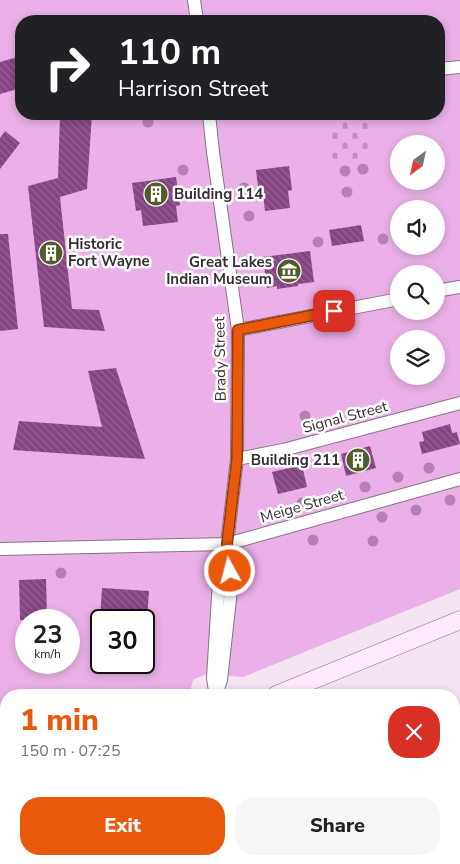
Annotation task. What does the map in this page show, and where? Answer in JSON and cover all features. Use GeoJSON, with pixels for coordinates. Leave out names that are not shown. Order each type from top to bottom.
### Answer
{"type":"FeatureCollection","features":[{"type":"Feature","properties":{"kind":"main road"},"geometry":{"type":"LineString","coordinates":[[291,689],[460,620]]}},
{"type":"Feature","properties":{"kind":"street"},"geometry":{"type":"LineString","coordinates":[[194,0],[196,15]]}},
{"type":"Feature","properties":{"kind":"street"},"geometry":{"type":"LineString","coordinates":[[445,68],[460,67]]}},
{"type":"Feature","properties":{"kind":"street","name":"Brady Street"},"geometry":{"type":"LineString","coordinates":[[210,120],[238,330],[237,459],[227,544],[232,581],[221,680],[218,689]]}},
{"type":"Feature","properties":{"kind":"street"},"geometry":{"type":"LineString","coordinates":[[445,290],[460,287]]}},
{"type":"Feature","properties":{"kind":"street"},"geometry":{"type":"LineString","coordinates":[[238,330],[390,301]]}},
{"type":"Feature","properties":{"kind":"street","name":"Signal Street"},"geometry":{"type":"LineString","coordinates":[[237,459],[283,450],[460,403]]}},
{"type":"Feature","properties":{"kind":"street","name":"Meige Street"},"geometry":{"type":"LineString","coordinates":[[0,549],[227,544],[460,479]]}},
{"type":"Feature","properties":{"kind":"green space"},"geometry":{"type":"Polygon","coordinates":[[[0,0],[460,0],[460,589],[243,677],[206,674],[193,680],[191,689],[0,689],[0,0]]]}},
{"type":"Feature","properties":{"kind":"green space"},"geometry":{"type":"Polygon","coordinates":[[[328,120],[368,120],[372,159],[333,163],[328,120]]]}},
{"type":"Feature","properties":{"kind":"building"},"geometry":{"type":"Polygon","coordinates":[[[15,58],[15,90],[0,94],[0,62],[15,58]]]}},
{"type":"Feature","properties":{"kind":"building","name":"Historic Fort Wayne"},"geometry":{"type":"Polygon","coordinates":[[[60,120],[92,120],[87,189],[60,197],[72,309],[99,310],[105,331],[44,327],[28,186],[58,178],[60,120]]]}},
{"type":"Feature","properties":{"kind":"building"},"geometry":{"type":"Polygon","coordinates":[[[5,131],[20,143],[0,169],[0,138],[5,131]]]}},
{"type":"Feature","properties":{"kind":"building"},"geometry":{"type":"Polygon","coordinates":[[[289,166],[292,190],[288,191],[290,208],[265,211],[263,194],[259,195],[256,170],[289,166]]]}},
{"type":"Feature","properties":{"kind":"building","name":"Building 114"},"geometry":{"type":"Polygon","coordinates":[[[176,177],[180,205],[176,206],[178,222],[143,226],[141,210],[136,211],[132,183],[176,177]]]}},
{"type":"Feature","properties":{"kind":"building"},"geometry":{"type":"Polygon","coordinates":[[[361,225],[364,241],[332,246],[329,230],[361,225]]]}},
{"type":"Feature","properties":{"kind":"building"},"geometry":{"type":"Polygon","coordinates":[[[0,234],[8,234],[18,329],[0,331],[0,234]]]}},
{"type":"Feature","properties":{"kind":"building","name":"Great Lakes Indian Museum"},"geometry":{"type":"Polygon","coordinates":[[[310,251],[314,282],[277,289],[277,286],[267,288],[263,257],[310,251]]]}},
{"type":"Feature","properties":{"kind":"building"},"geometry":{"type":"Polygon","coordinates":[[[116,368],[145,459],[13,450],[19,421],[102,427],[88,371],[116,368]]]}},
{"type":"Feature","properties":{"kind":"building"},"geometry":{"type":"Polygon","coordinates":[[[450,424],[452,433],[457,432],[460,444],[422,454],[419,442],[424,441],[422,432],[450,424]]]}},
{"type":"Feature","properties":{"kind":"building","name":"Building 211"},"geometry":{"type":"Polygon","coordinates":[[[370,446],[376,468],[346,476],[341,454],[370,446]]]}},
{"type":"Feature","properties":{"kind":"building"},"geometry":{"type":"Polygon","coordinates":[[[302,465],[307,487],[278,494],[272,472],[302,465]]]}},
{"type":"Feature","properties":{"kind":"building"},"geometry":{"type":"Polygon","coordinates":[[[46,579],[47,609],[20,609],[19,580],[46,579]]]}},
{"type":"Feature","properties":{"kind":"building"},"geometry":{"type":"Polygon","coordinates":[[[102,588],[149,591],[148,609],[101,609],[102,588]]]}},
{"type":"Feature","properties":{"kind":"place","name":"Building 114"},"geometry":{"type":"Point","coordinates":[156,194]}},
{"type":"Feature","properties":{"kind":"place","name":"Historic Fort Wayne"},"geometry":{"type":"Point","coordinates":[51,253]}},
{"type":"Feature","properties":{"kind":"place","name":"Great Lakes Indian Museum"},"geometry":{"type":"Point","coordinates":[289,271]}},
{"type":"Feature","properties":{"kind":"place","name":"Building 211"},"geometry":{"type":"Point","coordinates":[358,460]}},
{"type":"Feature","properties":{"kind":"route"},"geometry":{"type":"LineString","coordinates":[[230,571],[227,544],[237,459],[238,330],[334,311]]}}]}
